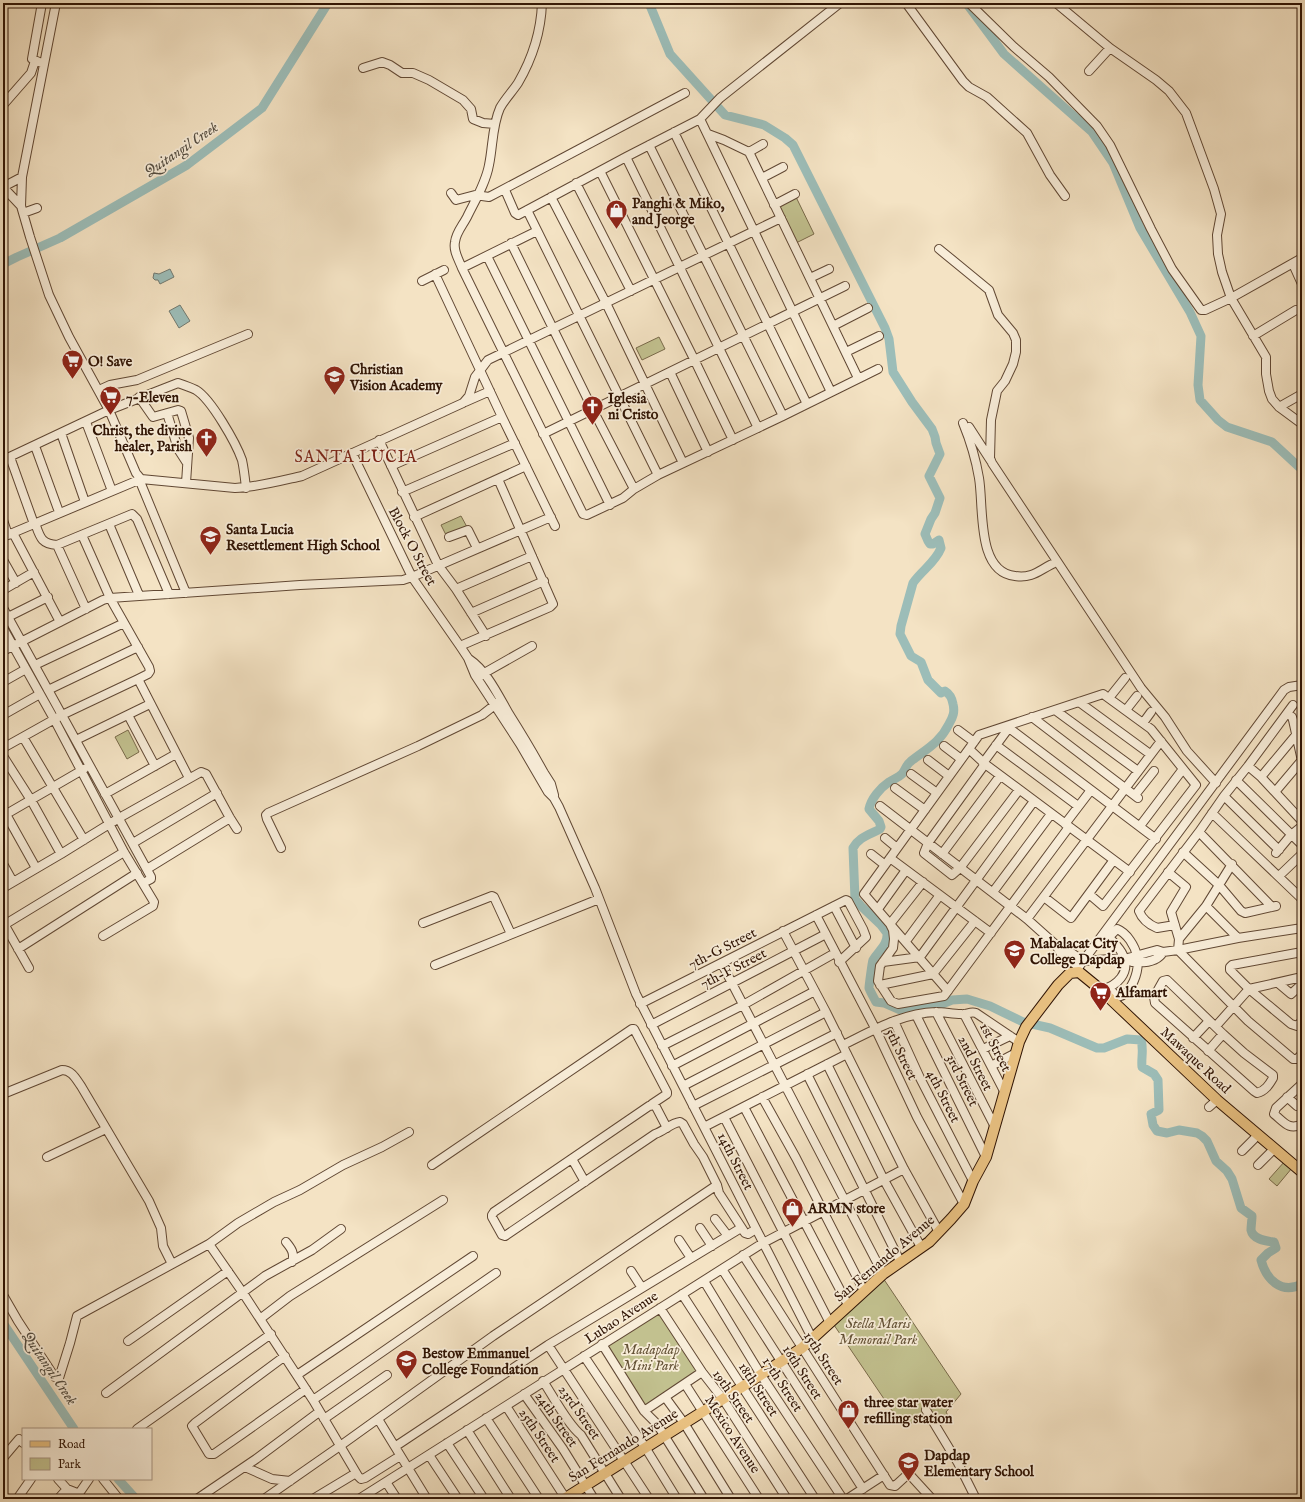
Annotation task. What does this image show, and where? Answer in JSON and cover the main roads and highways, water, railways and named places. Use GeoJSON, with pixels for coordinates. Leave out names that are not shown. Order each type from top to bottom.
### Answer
{"type":"FeatureCollection","features":[{"type":"Feature","properties":{"kind":"main road","name":"Mawaque Road"},"geometry":{"type":"LineString","coordinates":[[1077,968],[1082,974],[1105,989],[1217,1100],[1302,1172]]}},
{"type":"Feature","properties":{"kind":"main road","name":"San Fernando Avenue"},"geometry":{"type":"LineString","coordinates":[[565,1499],[645,1447],[704,1412],[802,1348],[883,1274],[929,1242],[951,1220],[964,1204],[973,1181],[986,1157],[1014,1054],[1026,1026],[1058,985],[1077,968]]}},
{"type":"Feature","properties":{"kind":"water"},"geometry":{"type":"Polygon","coordinates":[[[170,269],[174,277],[160,284],[158,280],[153,278],[154,273],[159,274],[170,269]]]}},
{"type":"Feature","properties":{"kind":"water"},"geometry":{"type":"Polygon","coordinates":[[[180,305],[190,321],[179,328],[169,311],[180,305]]]}},
{"type":"Feature","properties":{"kind":"waterway","name":"Quitangil Creek"},"geometry":{"type":"LineString","coordinates":[[3,264],[60,238],[187,165],[262,108],[328,3]]}},
{"type":"Feature","properties":{"kind":"waterway"},"geometry":{"type":"LineString","coordinates":[[649,3],[670,54],[725,115],[764,125],[785,138],[793,145],[885,328],[889,339],[893,372],[912,402],[932,429],[940,454],[929,476],[940,498],[925,534],[930,544],[933,544],[939,540],[941,548],[932,562],[913,583],[900,634],[911,656],[921,662],[928,680],[941,693],[945,691],[949,695],[953,702],[954,712],[952,719],[941,737],[927,750],[910,762],[899,777],[886,784],[876,794],[869,809],[879,821],[881,827],[858,841],[853,848],[855,899],[887,933],[885,944],[873,960],[871,970],[869,988],[876,1002],[884,1003],[900,1010],[937,1006],[952,1000],[967,999],[990,1006],[1023,1022],[1050,1028],[1097,1048],[1104,1048],[1127,1039],[1141,1040],[1142,1067],[1154,1074],[1158,1080],[1159,1110],[1151,1114],[1153,1125],[1157,1131],[1167,1133],[1179,1130],[1197,1133],[1207,1141],[1216,1161],[1227,1171],[1232,1179],[1241,1208],[1252,1216],[1252,1233],[1257,1238],[1274,1242],[1276,1248],[1261,1260],[1263,1267],[1271,1279],[1281,1286],[1287,1288],[1302,1284]]}},
{"type":"Feature","properties":{"kind":"waterway"},"geometry":{"type":"LineString","coordinates":[[967,4],[1004,54],[1092,132],[1113,163],[1140,228],[1190,312],[1201,336],[1198,385],[1200,400],[1218,420],[1227,427],[1272,442],[1299,467],[1302,468]]}},
{"type":"Feature","properties":{"kind":"waterway","name":"Quitangil Creek"},"geometry":{"type":"LineString","coordinates":[[3,1323],[73,1428]]}},
{"type":"Feature","properties":{"kind":"waterway","name":"Quitangil Creek"},"geometry":{"type":"LineString","coordinates":[[119,1480],[136,1499]]}},
{"type":"Feature","properties":{"kind":"place","name":"Panghi & Miko, and Jeorge"},"geometry":{"type":"Point","coordinates":[617,230]}},
{"type":"Feature","properties":{"kind":"place","name":"O! Save"},"geometry":{"type":"Point","coordinates":[73,380]}},
{"type":"Feature","properties":{"kind":"place","name":"Christian Vision Academy"},"geometry":{"type":"Point","coordinates":[335,396]}},
{"type":"Feature","properties":{"kind":"place","name":"7-Eleven"},"geometry":{"type":"Point","coordinates":[110,416]}},
{"type":"Feature","properties":{"kind":"place","name":"Iglesia ni Cristo"},"geometry":{"type":"Point","coordinates":[593,426]}},
{"type":"Feature","properties":{"kind":"place","name":"Christ, the divine healer, Parish"},"geometry":{"type":"Point","coordinates":[207,458]}},
{"type":"Feature","properties":{"kind":"place","name":"Santa Lucia Resettlement High School"},"geometry":{"type":"Point","coordinates":[211,556]}},
{"type":"Feature","properties":{"kind":"place","name":"Mabalacat City College Dapdap"},"geometry":{"type":"Point","coordinates":[1015,970]}},
{"type":"Feature","properties":{"kind":"place","name":"Alfamart"},"geometry":{"type":"Point","coordinates":[1101,1012]}},
{"type":"Feature","properties":{"kind":"place","name":"ARMN store"},"geometry":{"type":"Point","coordinates":[793,1228]}},
{"type":"Feature","properties":{"kind":"place","name":"Bestow Emmanuel College Foundation"},"geometry":{"type":"Point","coordinates":[407,1380]}},
{"type":"Feature","properties":{"kind":"place","name":"three star water refilling station"},"geometry":{"type":"Point","coordinates":[848,1430]}},
{"type":"Feature","properties":{"kind":"place","name":"Dapdap Elementary School"},"geometry":{"type":"Point","coordinates":[908,1482]}},
{"type":"Feature","properties":{"kind":"district","name":"SANTA LUCIA"},"geometry":{"type":"Point","coordinates":[356,456]}},
{"type":"Feature","properties":{"kind":"park label","name":"Stella Maris Memorail Park"},"geometry":{"type":"Point","coordinates":[878,1332]}},
{"type":"Feature","properties":{"kind":"park label","name":"Madapdap Mini Park"},"geometry":{"type":"Point","coordinates":[651,1358]}}]}
